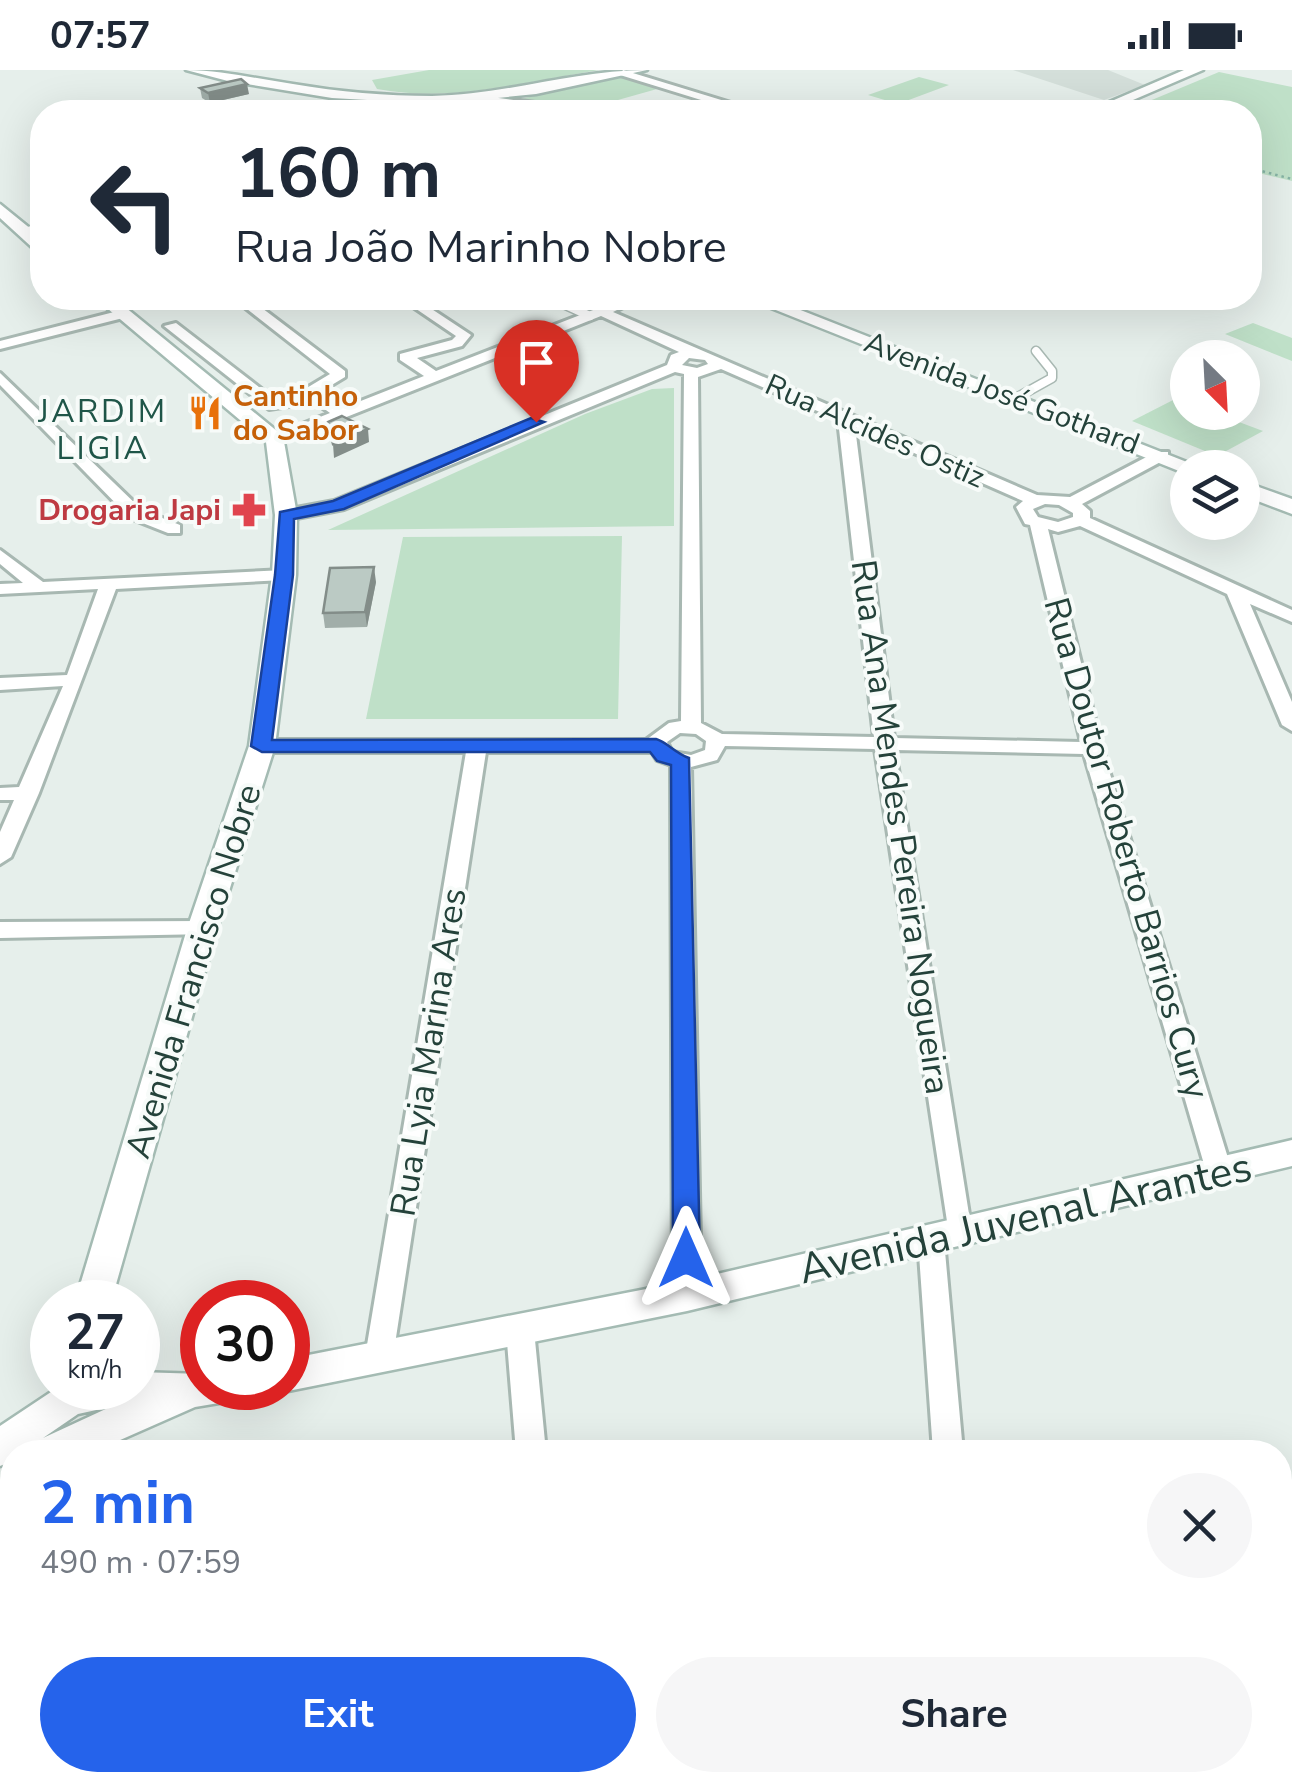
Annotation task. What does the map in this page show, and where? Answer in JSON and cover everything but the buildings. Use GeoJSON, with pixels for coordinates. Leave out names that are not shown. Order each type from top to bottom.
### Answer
{"type":"FeatureCollection","features":[{"type":"Feature","properties":{"kind":"street"},"geometry":{"type":"LineString","coordinates":[[193,70],[326,95],[491,100]]}},
{"type":"Feature","properties":{"kind":"street"},"geometry":{"type":"LineString","coordinates":[[476,98],[640,70]]}},
{"type":"Feature","properties":{"kind":"street"},"geometry":{"type":"LineString","coordinates":[[1122,100],[1196,70]]}},
{"type":"Feature","properties":{"kind":"street"},"geometry":{"type":"LineString","coordinates":[[624,73],[711,100]]}},
{"type":"Feature","properties":{"kind":"street"},"geometry":{"type":"LineString","coordinates":[[0,209],[30,227]]}},
{"type":"Feature","properties":{"kind":"street"},"geometry":{"type":"LineString","coordinates":[[0,345],[101,310]]}},
{"type":"Feature","properties":{"kind":"street"},"geometry":{"type":"LineString","coordinates":[[118,310],[276,440],[605,310]]}},
{"type":"Feature","properties":{"kind":"street"},"geometry":{"type":"LineString","coordinates":[[256,310],[340,374],[310,392],[341,414]]}},
{"type":"Feature","properties":{"kind":"street"},"geometry":{"type":"LineString","coordinates":[[425,310],[464,335],[457,343],[404,357],[435,377]]}},
{"type":"Feature","properties":{"kind":"street","name":"Avenida José Gothard"},"geometry":{"type":"LineString","coordinates":[[786,310],[1170,459]]}},
{"type":"Feature","properties":{"kind":"street"},"geometry":{"type":"LineString","coordinates":[[595,314],[695,354]]}},
{"type":"Feature","properties":{"kind":"street"},"geometry":{"type":"LineString","coordinates":[[171,326],[274,406],[318,397]]}},
{"type":"Feature","properties":{"kind":"street"},"geometry":{"type":"LineString","coordinates":[[691,726],[682,370],[676,358],[695,354]]}},
{"type":"Feature","properties":{"kind":"street","name":"Rua Alcides Ostiz"},"geometry":{"type":"LineString","coordinates":[[695,354],[1034,500],[1076,512]]}},
{"type":"Feature","properties":{"kind":"street"},"geometry":{"type":"LineString","coordinates":[[286,515],[338,506],[682,370],[711,370],[716,361]]}},
{"type":"Feature","properties":{"kind":"street"},"geometry":{"type":"LineString","coordinates":[[0,377],[136,514],[174,529]]}},
{"type":"Feature","properties":{"kind":"street","name":"Rua Ana Mendes Pereira Nogueira"},"geometry":{"type":"LineString","coordinates":[[846,420],[945,1236],[948,1440]]}},
{"type":"Feature","properties":{"kind":"street","name":"Avenida Francisco Nobre"},"geometry":{"type":"LineString","coordinates":[[100,1280],[202,929],[262,746],[284,575],[286,515],[276,440]]}},
{"type":"Feature","properties":{"kind":"street"},"geometry":{"type":"LineString","coordinates":[[1038,524],[1068,526],[1076,512],[1162,456]]}},
{"type":"Feature","properties":{"kind":"street"},"geometry":{"type":"LineString","coordinates":[[1260,494],[1292,507]]}},
{"type":"Feature","properties":{"kind":"street","name":"Rua Doutor Roberto Barrios Cury"},"geometry":{"type":"LineString","coordinates":[[1034,500],[1024,512],[1038,524],[1092,748],[1219,1171]]}},
{"type":"Feature","properties":{"kind":"street"},"geometry":{"type":"LineString","coordinates":[[1076,512],[1292,616]]}},
{"type":"Feature","properties":{"kind":"street"},"geometry":{"type":"LineString","coordinates":[[0,555],[40,588]]}},
{"type":"Feature","properties":{"kind":"street"},"geometry":{"type":"LineString","coordinates":[[0,589],[284,575]]}},
{"type":"Feature","properties":{"kind":"street"},"geometry":{"type":"LineString","coordinates":[[0,858],[75,680],[108,586]]}},
{"type":"Feature","properties":{"kind":"street"},"geometry":{"type":"LineString","coordinates":[[1235,590],[1292,725]]}},
{"type":"Feature","properties":{"kind":"street"},"geometry":{"type":"LineString","coordinates":[[0,684],[75,680]]}},
{"type":"Feature","properties":{"kind":"street"},"geometry":{"type":"LineString","coordinates":[[656,746],[667,730],[691,726],[716,740],[1092,748]]}},
{"type":"Feature","properties":{"kind":"street"},"geometry":{"type":"LineString","coordinates":[[656,746],[664,756],[682,762],[709,757],[717,746],[716,740]]}},
{"type":"Feature","properties":{"kind":"street"},"geometry":{"type":"LineString","coordinates":[[262,746],[656,746]]}},
{"type":"Feature","properties":{"kind":"street","name":"Rua Lyia Marina Ares"},"geometry":{"type":"LineString","coordinates":[[378,1357],[477,746]]}},
{"type":"Feature","properties":{"kind":"street"},"geometry":{"type":"LineString","coordinates":[[682,762],[687,1296]]}},
{"type":"Feature","properties":{"kind":"street"},"geometry":{"type":"LineString","coordinates":[[0,794],[29,792]]}},
{"type":"Feature","properties":{"kind":"street"},"geometry":{"type":"LineString","coordinates":[[0,930],[202,929]]}},
{"type":"Feature","properties":{"kind":"street","name":"Avenida Juvenal Arantes"},"geometry":{"type":"LineString","coordinates":[[310,1371],[687,1296],[1292,1153]]}},
{"type":"Feature","properties":{"kind":"street"},"geometry":{"type":"LineString","coordinates":[[520,1330],[530,1440]]}},
{"type":"Feature","properties":{"kind":"street"},"geometry":{"type":"LineString","coordinates":[[78,1440],[135,1414],[180,1400]]}},
{"type":"Feature","properties":{"kind":"street"},"geometry":{"type":"LineString","coordinates":[[10,1440],[48,1410]]}},
{"type":"Feature","properties":{"kind":"street"},"geometry":{"type":"LineString","coordinates":[[58,1440],[64,1410]]}},
{"type":"Feature","properties":{"kind":"lane"},"geometry":{"type":"LineString","coordinates":[[584,310],[595,314]]}},
{"type":"Feature","properties":{"kind":"lane"},"geometry":{"type":"LineString","coordinates":[[1016,398],[1052,378],[1052,371],[1036,351]]}},
{"type":"Feature","properties":{"kind":"path"},"geometry":{"type":"LineString","coordinates":[[1262,171],[1292,178]]}},
{"type":"Feature","properties":{"kind":"shaded area"},"geometry":{"type":"Polygon","coordinates":[[[1013,70],[1108,70],[1145,85],[1104,100],[1013,70]]]}},
{"type":"Feature","properties":{"kind":"green space"},"geometry":{"type":"Polygon","coordinates":[[[429,70],[599,70],[488,89],[432,94],[377,89],[372,80],[429,70]]]}},
{"type":"Feature","properties":{"kind":"green space"},"geometry":{"type":"Polygon","coordinates":[[[1219,72],[1292,87],[1292,181],[1262,174],[1262,100],[1152,100],[1219,72]]]}},
{"type":"Feature","properties":{"kind":"green space"},"geometry":{"type":"Polygon","coordinates":[[[620,76],[657,89],[618,100],[521,99],[620,76]]]}},
{"type":"Feature","properties":{"kind":"green space"},"geometry":{"type":"Polygon","coordinates":[[[919,77],[949,85],[909,100],[868,95],[919,77]]]}},
{"type":"Feature","properties":{"kind":"green space"},"geometry":{"type":"Polygon","coordinates":[[[1253,323],[1292,338],[1292,361],[1260,348],[1260,340],[1240,340],[1225,334],[1253,323]]]}},
{"type":"Feature","properties":{"kind":"green space"},"geometry":{"type":"Polygon","coordinates":[[[674,388],[674,526],[328,530],[585,414],[652,389],[674,388]]]}},
{"type":"Feature","properties":{"kind":"green space"},"geometry":{"type":"Polygon","coordinates":[[[1170,402],[1170,430],[1263,431],[1228,450],[1202,450],[1132,421],[1170,402]]]}},
{"type":"Feature","properties":{"kind":"green space"},"geometry":{"type":"Polygon","coordinates":[[[622,536],[618,719],[366,719],[403,537],[622,536]]]}},
{"type":"Feature","properties":{"kind":"place","name":"Cantinho do Sabor"},"geometry":{"type":"Point","coordinates":[205,413]}},
{"type":"Feature","properties":{"kind":"place","name":"Drogaria Japi"},"geometry":{"type":"Point","coordinates":[249,510]}},
{"type":"Feature","properties":{"kind":"district","name":"JARDIM LIGIA"},"geometry":{"type":"Point","coordinates":[103,430]}},
{"type":"Feature","properties":{"kind":"route"},"geometry":{"type":"LineString","coordinates":[[536,422],[338,506],[286,515],[284,575],[262,746],[656,746],[664,756],[682,762],[686,1258]]}}]}
